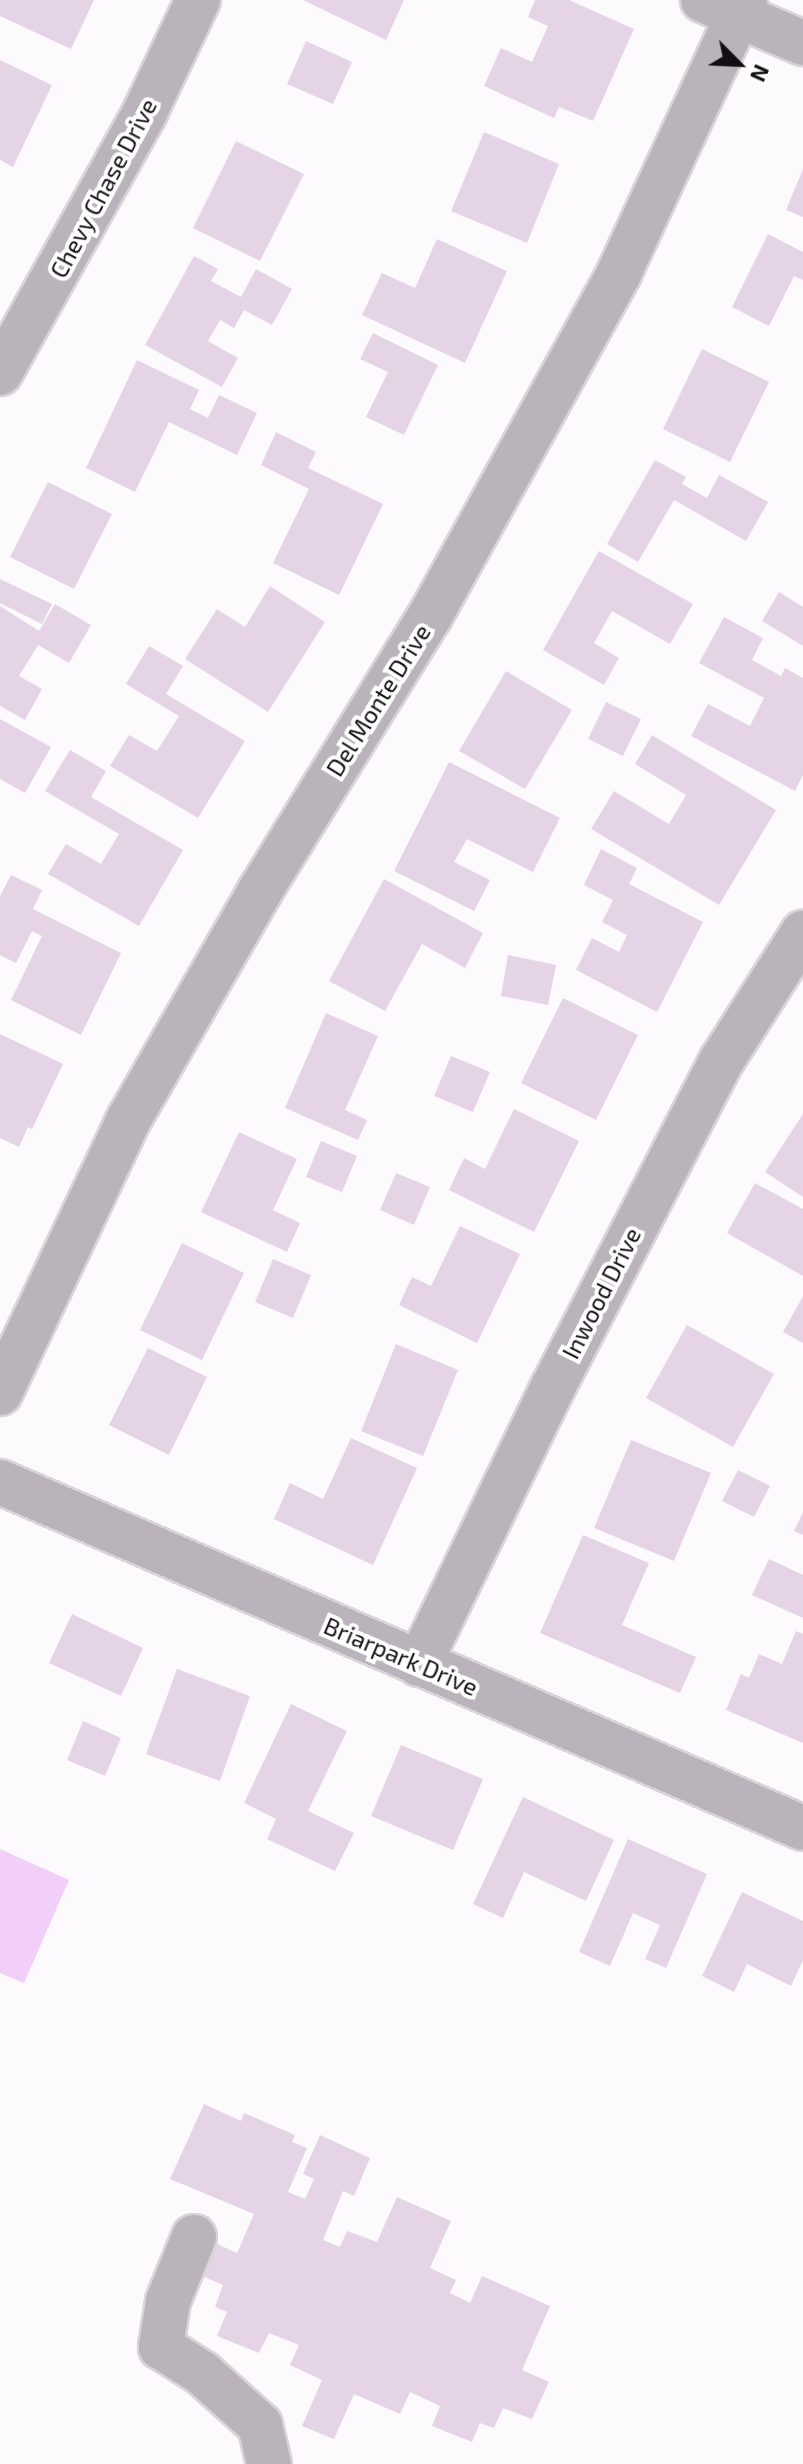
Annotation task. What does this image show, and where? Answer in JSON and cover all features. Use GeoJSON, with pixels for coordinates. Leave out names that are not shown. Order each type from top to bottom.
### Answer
{"type":"FeatureCollection","features":[{"type":"Feature","properties":{"kind":"street","name":"Chevy Chase Drive"},"geometry":{"type":"LineString","coordinates":[[0,373],[145,112],[198,0]]}},
{"type":"Feature","properties":{"kind":"street"},"geometry":{"type":"LineString","coordinates":[[729,5],[803,43]]}},
{"type":"Feature","properties":{"kind":"street","name":"Del Monte Drive"},"geometry":{"type":"LineString","coordinates":[[0,1393],[129,1119],[260,891],[430,616],[619,273],[729,5]]}},
{"type":"Feature","properties":{"kind":"street","name":"Inwood Drive"},"geometry":{"type":"LineString","coordinates":[[419,1664],[553,1387],[722,1060],[803,933]]}},
{"type":"Feature","properties":{"kind":"street","name":"Briarpark Drive"},"geometry":{"type":"LineString","coordinates":[[0,1482],[803,1828]]}},
{"type":"Feature","properties":{"kind":"street"},"geometry":{"type":"LineString","coordinates":[[194,2237],[168,2301],[161,2347],[202,2373],[260,2425],[269,2464]]}},
{"type":"Feature","properties":{"kind":"shaded area"},"geometry":{"type":"Polygon","coordinates":[[[0,1849],[69,1880],[24,1983],[0,1973],[0,1849]]]}},
{"type":"Feature","properties":{"kind":"building"},"geometry":{"type":"Polygon","coordinates":[[[0,0],[94,0],[71,49],[0,16],[0,0]]]}},
{"type":"Feature","properties":{"kind":"building"},"geometry":{"type":"Polygon","coordinates":[[[303,0],[404,0],[386,40],[303,0]]]}},
{"type":"Feature","properties":{"kind":"building"},"geometry":{"type":"Polygon","coordinates":[[[535,0],[569,0],[634,29],[593,121],[559,107],[554,118],[484,86],[501,48],[532,62],[548,26],[528,17],[535,0]]]}},
{"type":"Feature","properties":{"kind":"building"},"geometry":{"type":"Polygon","coordinates":[[[306,41],[352,62],[333,104],[287,84],[306,41]]]}},
{"type":"Feature","properties":{"kind":"building"},"geometry":{"type":"Polygon","coordinates":[[[0,60],[52,85],[13,167],[0,160],[0,60]]]}},
{"type":"Feature","properties":{"kind":"building"},"geometry":{"type":"Polygon","coordinates":[[[484,132],[559,164],[527,243],[451,211],[484,132]]]}},
{"type":"Feature","properties":{"kind":"building"},"geometry":{"type":"Polygon","coordinates":[[[236,141],[304,174],[260,261],[193,228],[236,141]]]}},
{"type":"Feature","properties":{"kind":"building"},"geometry":{"type":"Polygon","coordinates":[[[803,169],[803,217],[786,210],[803,169]]]}},
{"type":"Feature","properties":{"kind":"building"},"geometry":{"type":"Polygon","coordinates":[[[768,234],[803,252],[803,280],[794,276],[769,326],[732,307],[768,234]]]}},
{"type":"Feature","properties":{"kind":"building"},"geometry":{"type":"Polygon","coordinates":[[[437,239],[507,271],[465,363],[362,315],[382,273],[415,288],[437,239]]]}},
{"type":"Feature","properties":{"kind":"building"},"geometry":{"type":"Polygon","coordinates":[[[194,256],[218,269],[211,281],[241,297],[256,269],[292,289],[272,325],[244,310],[234,328],[220,320],[208,341],[238,358],[222,387],[145,345],[194,256]]]}},
{"type":"Feature","properties":{"kind":"building"},"geometry":{"type":"Polygon","coordinates":[[[373,333],[438,365],[404,435],[366,417],[388,372],[360,359],[373,333]]]}},
{"type":"Feature","properties":{"kind":"building"},"geometry":{"type":"Polygon","coordinates":[[[702,349],[769,382],[730,462],[663,429],[702,349]]]}},
{"type":"Feature","properties":{"kind":"building"},"geometry":{"type":"Polygon","coordinates":[[[137,360],[199,390],[190,409],[208,418],[219,395],[257,413],[237,455],[169,422],[135,492],[86,468],[137,360]]]}},
{"type":"Feature","properties":{"kind":"building"},"geometry":{"type":"Polygon","coordinates":[[[276,432],[316,452],[308,468],[383,504],[339,595],[273,563],[309,489],[261,465],[276,432]]]}},
{"type":"Feature","properties":{"kind":"building"},"geometry":{"type":"Polygon","coordinates":[[[655,460],[686,477],[682,484],[707,498],[719,475],[768,502],[746,541],[674,500],[638,562],[607,544],[655,460]]]}},
{"type":"Feature","properties":{"kind":"building"},"geometry":{"type":"Polygon","coordinates":[[[48,482],[112,514],[74,589],[10,557],[48,482]]]}},
{"type":"Feature","properties":{"kind":"building"},"geometry":{"type":"Polygon","coordinates":[[[599,551],[693,604],[670,644],[612,611],[594,643],[619,658],[604,685],[543,650],[599,551]]]}},
{"type":"Feature","properties":{"kind":"building"},"geometry":{"type":"Polygon","coordinates":[[[0,579],[52,604],[42,624],[0,603],[0,579]]]}},
{"type":"Feature","properties":{"kind":"building"},"geometry":{"type":"Polygon","coordinates":[[[270,586],[325,622],[268,712],[185,659],[217,609],[245,627],[270,586]]]}},
{"type":"Feature","properties":{"kind":"building"},"geometry":{"type":"Polygon","coordinates":[[[779,592],[803,607],[803,646],[762,621],[779,592]]]}},
{"type":"Feature","properties":{"kind":"building"},"geometry":{"type":"Polygon","coordinates":[[[55,604],[91,625],[69,663],[38,645],[19,676],[42,689],[25,720],[0,706],[0,606],[39,631],[55,604]]]}},
{"type":"Feature","properties":{"kind":"building"},"geometry":{"type":"Polygon","coordinates":[[[724,617],[763,638],[752,660],[781,676],[785,668],[803,678],[803,775],[795,791],[691,736],[708,704],[750,726],[764,698],[699,663],[724,617]]]}},
{"type":"Feature","properties":{"kind":"building"},"geometry":{"type":"Polygon","coordinates":[[[149,646],[183,666],[166,694],[245,741],[198,818],[110,766],[129,735],[157,751],[179,716],[126,684],[149,646]]]}},
{"type":"Feature","properties":{"kind":"building"},"geometry":{"type":"Polygon","coordinates":[[[506,671],[572,710],[525,789],[459,751],[506,671]]]}},
{"type":"Feature","properties":{"kind":"building"},"geometry":{"type":"Polygon","coordinates":[[[606,702],[641,719],[623,756],[588,739],[606,702]]]}},
{"type":"Feature","properties":{"kind":"building"},"geometry":{"type":"Polygon","coordinates":[[[0,719],[51,747],[25,793],[0,779],[0,719]]]}},
{"type":"Feature","properties":{"kind":"building"},"geometry":{"type":"Polygon","coordinates":[[[652,735],[776,810],[719,905],[591,829],[614,791],[669,824],[686,795],[635,764],[652,735]]]}},
{"type":"Feature","properties":{"kind":"building"},"geometry":{"type":"Polygon","coordinates":[[[70,750],[106,771],[91,797],[183,850],[139,926],[48,874],[66,844],[101,864],[119,834],[45,791],[70,750]]]}},
{"type":"Feature","properties":{"kind":"building"},"geometry":{"type":"Polygon","coordinates":[[[449,762],[560,818],[533,872],[467,839],[454,862],[490,880],[474,911],[394,871],[449,762]]]}},
{"type":"Feature","properties":{"kind":"building"},"geometry":{"type":"Polygon","coordinates":[[[601,849],[637,868],[629,884],[703,922],[657,1012],[576,970],[592,938],[619,952],[627,935],[602,922],[613,900],[584,885],[601,849]]]}},
{"type":"Feature","properties":{"kind":"building"},"geometry":{"type":"Polygon","coordinates":[[[11,875],[42,890],[33,909],[121,953],[81,1035],[11,1000],[42,936],[32,931],[16,963],[0,955],[0,896],[11,875]]]}},
{"type":"Feature","properties":{"kind":"building"},"geometry":{"type":"Polygon","coordinates":[[[384,879],[483,933],[465,968],[422,944],[385,1011],[329,981],[384,879]]]}},
{"type":"Feature","properties":{"kind":"building"},"geometry":{"type":"Polygon","coordinates":[[[508,955],[556,965],[548,1005],[501,996],[508,955]]]}},
{"type":"Feature","properties":{"kind":"building"},"geometry":{"type":"Polygon","coordinates":[[[563,998],[638,1035],[596,1120],[521,1083],[563,998]]]}},
{"type":"Feature","properties":{"kind":"building"},"geometry":{"type":"Polygon","coordinates":[[[326,1013],[378,1036],[345,1110],[367,1120],[358,1140],[285,1108],[326,1013]]]}},
{"type":"Feature","properties":{"kind":"building"},"geometry":{"type":"Polygon","coordinates":[[[0,1034],[63,1064],[32,1129],[28,1127],[19,1147],[0,1138],[0,1034]]]}},
{"type":"Feature","properties":{"kind":"building"},"geometry":{"type":"Polygon","coordinates":[[[451,1056],[490,1072],[473,1112],[434,1096],[451,1056]]]}},
{"type":"Feature","properties":{"kind":"building"},"geometry":{"type":"Polygon","coordinates":[[[514,1109],[579,1141],[534,1232],[449,1190],[464,1158],[485,1169],[514,1109]]]}},
{"type":"Feature","properties":{"kind":"building"},"geometry":{"type":"Polygon","coordinates":[[[803,1114],[803,1197],[765,1172],[803,1114]]]}},
{"type":"Feature","properties":{"kind":"building"},"geometry":{"type":"Polygon","coordinates":[[[239,1132],[297,1159],[273,1210],[300,1223],[287,1252],[201,1212],[239,1132]]]}},
{"type":"Feature","properties":{"kind":"building"},"geometry":{"type":"Polygon","coordinates":[[[321,1141],[357,1156],[342,1192],[306,1177],[321,1141]]]}},
{"type":"Feature","properties":{"kind":"building"},"geometry":{"type":"Polygon","coordinates":[[[396,1173],[430,1187],[414,1225],[380,1210],[396,1173]]]}},
{"type":"Feature","properties":{"kind":"building"},"geometry":{"type":"Polygon","coordinates":[[[755,1183],[803,1209],[803,1276],[727,1233],[755,1183]]]}},
{"type":"Feature","properties":{"kind":"building"},"geometry":{"type":"Polygon","coordinates":[[[460,1226],[520,1254],[477,1343],[399,1305],[412,1277],[431,1286],[460,1226]]]}},
{"type":"Feature","properties":{"kind":"building"},"geometry":{"type":"Polygon","coordinates":[[[182,1243],[244,1273],[202,1360],[140,1330],[182,1243]]]}},
{"type":"Feature","properties":{"kind":"building"},"geometry":{"type":"Polygon","coordinates":[[[273,1259],[311,1275],[293,1318],[255,1302],[273,1259]]]}},
{"type":"Feature","properties":{"kind":"building"},"geometry":{"type":"Polygon","coordinates":[[[803,1296],[803,1343],[783,1332],[803,1296]]]}},
{"type":"Feature","properties":{"kind":"building"},"geometry":{"type":"Polygon","coordinates":[[[687,1325],[774,1374],[733,1447],[646,1398],[687,1325]]]}},
{"type":"Feature","properties":{"kind":"building"},"geometry":{"type":"Polygon","coordinates":[[[396,1344],[458,1370],[423,1456],[361,1431],[396,1344]]]}},
{"type":"Feature","properties":{"kind":"building"},"geometry":{"type":"Polygon","coordinates":[[[148,1348],[207,1377],[169,1455],[109,1425],[148,1348]]]}},
{"type":"Feature","properties":{"kind":"building"},"geometry":{"type":"Polygon","coordinates":[[[351,1438],[417,1468],[373,1565],[274,1519],[290,1483],[323,1499],[351,1438]]]}},
{"type":"Feature","properties":{"kind":"building"},"geometry":{"type":"Polygon","coordinates":[[[631,1440],[711,1473],[674,1561],[594,1528],[631,1440]]]}},
{"type":"Feature","properties":{"kind":"building"},"geometry":{"type":"Polygon","coordinates":[[[738,1470],[770,1486],[754,1517],[722,1501],[738,1470]]]}},
{"type":"Feature","properties":{"kind":"building"},"geometry":{"type":"Polygon","coordinates":[[[803,1512],[803,1535],[794,1531],[803,1512]]]}},
{"type":"Feature","properties":{"kind":"building"},"geometry":{"type":"Polygon","coordinates":[[[583,1535],[649,1563],[622,1625],[696,1657],[680,1693],[540,1633],[583,1535]]]}},
{"type":"Feature","properties":{"kind":"building"},"geometry":{"type":"Polygon","coordinates":[[[769,1559],[803,1575],[803,1618],[752,1595],[769,1559]]]}},
{"type":"Feature","properties":{"kind":"building"},"geometry":{"type":"Polygon","coordinates":[[[72,1614],[143,1648],[121,1696],[49,1663],[72,1614]]]}},
{"type":"Feature","properties":{"kind":"building"},"geometry":{"type":"Polygon","coordinates":[[[796,1631],[803,1634],[803,1743],[726,1710],[741,1674],[749,1678],[759,1654],[782,1664],[796,1631]]]}},
{"type":"Feature","properties":{"kind":"building"},"geometry":{"type":"Polygon","coordinates":[[[177,1669],[250,1696],[220,1781],[146,1754],[177,1669]]]}},
{"type":"Feature","properties":{"kind":"building"},"geometry":{"type":"Polygon","coordinates":[[[291,1704],[347,1731],[308,1811],[354,1833],[335,1871],[267,1839],[276,1819],[244,1803],[291,1704]]]}},
{"type":"Feature","properties":{"kind":"building"},"geometry":{"type":"Polygon","coordinates":[[[83,1721],[121,1738],[105,1776],[67,1760],[83,1721]]]}},
{"type":"Feature","properties":{"kind":"building"},"geometry":{"type":"Polygon","coordinates":[[[401,1745],[483,1779],[453,1850],[371,1816],[401,1745]]]}},
{"type":"Feature","properties":{"kind":"building"},"geometry":{"type":"Polygon","coordinates":[[[523,1797],[614,1840],[586,1901],[524,1872],[503,1918],[473,1904],[523,1797]]]}},
{"type":"Feature","properties":{"kind":"building"},"geometry":{"type":"Polygon","coordinates":[[[628,1839],[707,1874],[666,1968],[645,1959],[660,1925],[633,1913],[610,1966],[579,1952],[628,1839]]]}},
{"type":"Feature","properties":{"kind":"building"},"geometry":{"type":"Polygon","coordinates":[[[742,1892],[803,1921],[803,1960],[791,1986],[747,1964],[734,1992],[702,1976],[742,1892]]]}},
{"type":"Feature","properties":{"kind":"building"},"geometry":{"type":"Polygon","coordinates":[[[204,2104],[241,2121],[244,2113],[295,2135],[292,2142],[307,2148],[288,2192],[305,2199],[314,2179],[303,2174],[320,2135],[370,2158],[354,2196],[343,2191],[323,2240],[340,2247],[347,2231],[377,2242],[397,2197],[451,2221],[430,2268],[456,2280],[450,2293],[470,2303],[482,2276],[550,2306],[522,2370],[549,2382],[532,2419],[503,2408],[494,2428],[480,2423],[472,2442],[432,2426],[440,2406],[410,2392],[400,2414],[354,2394],[334,2439],[302,2426],[322,2380],[290,2365],[299,2345],[269,2333],[259,2353],[217,2336],[227,2312],[215,2307],[223,2285],[200,2275],[213,2242],[237,2253],[254,2214],[170,2179],[204,2104]]]}}]}
